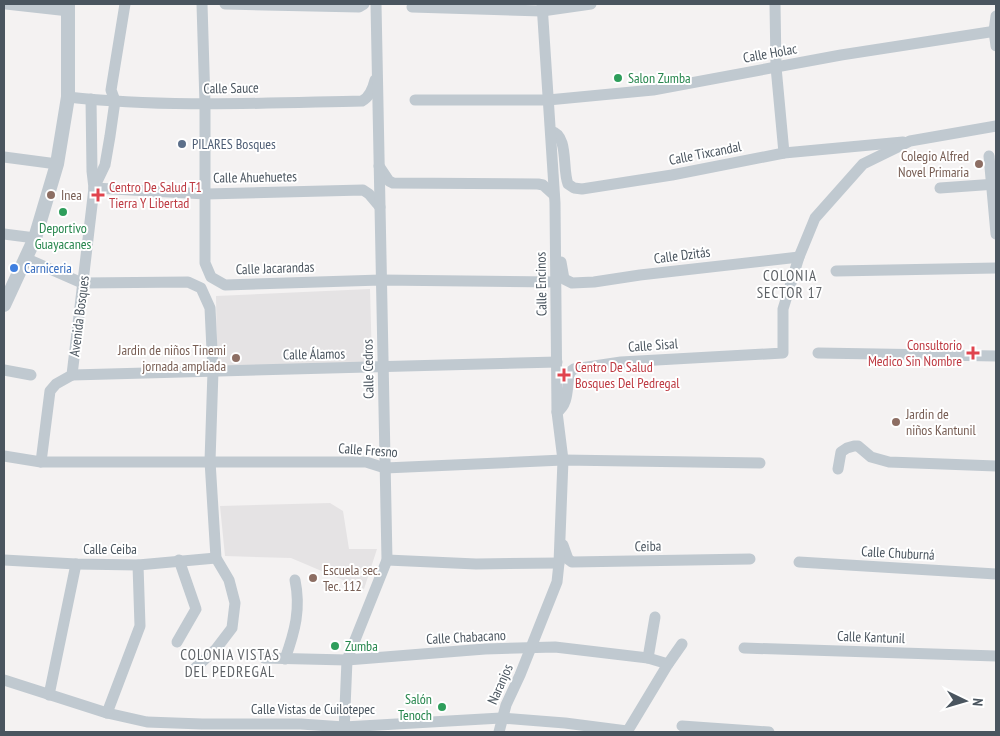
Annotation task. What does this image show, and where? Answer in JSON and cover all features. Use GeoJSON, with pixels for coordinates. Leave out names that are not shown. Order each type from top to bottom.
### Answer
{"type":"FeatureCollection","features":[{"type":"Feature","properties":{"kind":"street"},"geometry":{"type":"LineString","coordinates":[[4,304],[35,238],[57,164],[68,97],[69,7],[6,4]]}},
{"type":"Feature","properties":{"kind":"street"},"geometry":{"type":"LineString","coordinates":[[94,188],[105,165],[115,102],[111,90],[125,4]]}},
{"type":"Feature","properties":{"kind":"street","name":"Calle Jacarandas"},"geometry":{"type":"LineString","coordinates":[[202,4],[205,104],[205,263],[211,277],[225,285],[382,280],[556,282]]}},
{"type":"Feature","properties":{"kind":"street"},"geometry":{"type":"LineString","coordinates":[[225,4],[359,7],[364,4]]}},
{"type":"Feature","properties":{"kind":"street","name":"Calle Cedros"},"geometry":{"type":"LineString","coordinates":[[344,729],[347,660],[387,560],[376,4]]}},
{"type":"Feature","properties":{"kind":"street"},"geometry":{"type":"LineString","coordinates":[[412,8],[542,7],[590,4]]}},
{"type":"Feature","properties":{"kind":"street"},"geometry":{"type":"LineString","coordinates":[[775,4],[776,67],[784,153]]}},
{"type":"Feature","properties":{"kind":"street","name":"Calle Encinos"},"geometry":{"type":"LineString","coordinates":[[542,7],[554,194],[557,412],[563,460],[559,563]]}},
{"type":"Feature","properties":{"kind":"street"},"geometry":{"type":"LineString","coordinates":[[996,16],[996,46]]}},
{"type":"Feature","properties":{"kind":"street","name":"Calle Holac"},"geometry":{"type":"LineString","coordinates":[[548,100],[653,90],[841,55],[995,31]]}},
{"type":"Feature","properties":{"kind":"street","name":"Calle Sauce"},"geometry":{"type":"LineString","coordinates":[[68,97],[115,102],[205,104],[362,101],[366,99],[371,91],[377,73]]}},
{"type":"Feature","properties":{"kind":"street","name":"Avenida Bosques"},"geometry":{"type":"LineString","coordinates":[[41,462],[50,391],[56,384],[72,375],[94,188],[91,99]]}},
{"type":"Feature","properties":{"kind":"street"},"geometry":{"type":"LineString","coordinates":[[415,100],[548,100]]}},
{"type":"Feature","properties":{"kind":"street"},"geometry":{"type":"LineString","coordinates":[[799,257],[815,218],[863,164],[910,141],[996,126]]}},
{"type":"Feature","properties":{"kind":"street","name":"Calle Tixcandal"},"geometry":{"type":"LineString","coordinates":[[551,131],[562,139],[565,176],[568,184],[582,189],[784,153],[910,141]]}},
{"type":"Feature","properties":{"kind":"street"},"geometry":{"type":"LineString","coordinates":[[989,156],[994,184],[996,234]]}},
{"type":"Feature","properties":{"kind":"street"},"geometry":{"type":"LineString","coordinates":[[4,157],[57,164]]}},
{"type":"Feature","properties":{"kind":"street"},"geometry":{"type":"LineString","coordinates":[[379,166],[393,184],[538,184],[543,185],[554,194]]}},
{"type":"Feature","properties":{"kind":"street"},"geometry":{"type":"LineString","coordinates":[[940,188],[994,184]]}},
{"type":"Feature","properties":{"kind":"street","name":"Calle Ahuehuetes"},"geometry":{"type":"LineString","coordinates":[[94,188],[206,194],[363,190],[380,207]]}},
{"type":"Feature","properties":{"kind":"street"},"geometry":{"type":"LineString","coordinates":[[554,230],[560,236],[562,274],[568,282],[556,311]]}},
{"type":"Feature","properties":{"kind":"street"},"geometry":{"type":"LineString","coordinates":[[4,234],[35,238]]}},
{"type":"Feature","properties":{"kind":"street","name":"Calle Dzitás"},"geometry":{"type":"LineString","coordinates":[[568,282],[594,282],[799,257]]}},
{"type":"Feature","properties":{"kind":"street","name":"Calle Sisal"},"geometry":{"type":"LineString","coordinates":[[557,412],[566,403],[568,377],[570,372],[574,370],[621,362],[783,353],[783,309],[799,257]]}},
{"type":"Feature","properties":{"kind":"street"},"geometry":{"type":"LineString","coordinates":[[25,258],[82,283],[188,282],[201,288],[210,308],[213,371],[210,461],[216,558],[229,580],[234,603],[232,628],[216,649],[192,670]]}},
{"type":"Feature","properties":{"kind":"street"},"geometry":{"type":"LineString","coordinates":[[836,272],[996,268]]}},
{"type":"Feature","properties":{"kind":"street"},"geometry":{"type":"LineString","coordinates":[[818,353],[996,356]]}},
{"type":"Feature","properties":{"kind":"street","name":"Calle Álamos"},"geometry":{"type":"LineString","coordinates":[[72,375],[557,362]]}},
{"type":"Feature","properties":{"kind":"street"},"geometry":{"type":"LineString","coordinates":[[4,370],[30,375]]}},
{"type":"Feature","properties":{"kind":"street"},"geometry":{"type":"LineString","coordinates":[[838,469],[841,452],[846,448],[854,446],[858,446],[871,457],[889,462],[996,466]]}},
{"type":"Feature","properties":{"kind":"street","name":"Calle Fresno"},"geometry":{"type":"LineString","coordinates":[[4,456],[41,462],[366,462],[386,468],[563,460],[760,462]]}},
{"type":"Feature","properties":{"kind":"street","name":"Ceiba"},"geometry":{"type":"LineString","coordinates":[[560,542],[564,546],[568,559],[572,562],[750,560]]}},
{"type":"Feature","properties":{"kind":"street","name":"Calle Ceiba"},"geometry":{"type":"LineString","coordinates":[[4,560],[138,565],[216,558]]}},
{"type":"Feature","properties":{"kind":"street"},"geometry":{"type":"LineString","coordinates":[[177,642],[196,609],[179,560]]}},
{"type":"Feature","properties":{"kind":"street"},"geometry":{"type":"LineString","coordinates":[[387,560],[476,564],[559,563]]}},
{"type":"Feature","properties":{"kind":"street","name":"Calle Chuburná"},"geometry":{"type":"LineString","coordinates":[[799,562],[996,574]]}},
{"type":"Feature","properties":{"kind":"street","name":"Naranjos"},"geometry":{"type":"LineString","coordinates":[[499,732],[501,718],[557,582],[559,563]]}},
{"type":"Feature","properties":{"kind":"street"},"geometry":{"type":"LineString","coordinates":[[48,694],[76,564]]}},
{"type":"Feature","properties":{"kind":"street"},"geometry":{"type":"LineString","coordinates":[[107,714],[140,626],[138,565]]}},
{"type":"Feature","properties":{"kind":"street"},"geometry":{"type":"LineString","coordinates":[[285,659],[294,631],[298,603],[294,580]]}},
{"type":"Feature","properties":{"kind":"street"},"geometry":{"type":"LineString","coordinates":[[648,658],[655,616]]}},
{"type":"Feature","properties":{"kind":"street"},"geometry":{"type":"LineString","coordinates":[[627,732],[682,644]]}},
{"type":"Feature","properties":{"kind":"street","name":"Calle Chabacano"},"geometry":{"type":"LineString","coordinates":[[264,658],[347,660],[485,649],[555,647],[648,658],[668,664]]}},
{"type":"Feature","properties":{"kind":"street","name":"Calle Kantunil"},"geometry":{"type":"LineString","coordinates":[[744,648],[996,656]]}},
{"type":"Feature","properties":{"kind":"street","name":"Calle Vistas de Cuilotepec"},"geometry":{"type":"LineString","coordinates":[[4,680],[146,727],[202,724],[301,724],[344,729],[501,718],[627,732]]}},
{"type":"Feature","properties":{"kind":"street"},"geometry":{"type":"LineString","coordinates":[[682,726],[769,732]]}},
{"type":"Feature","properties":{"kind":"shaded area"},"geometry":{"type":"Polygon","coordinates":[[[370,289],[372,363],[217,366],[216,296],[370,289]]]}},
{"type":"Feature","properties":{"kind":"shaded area"},"geometry":{"type":"Polygon","coordinates":[[[330,503],[343,511],[349,549],[377,549],[364,589],[291,558],[225,556],[220,506],[330,503]]]}},
{"type":"Feature","properties":{"kind":"place","name":"Salon Zumba"},"geometry":{"type":"Point","coordinates":[618,78]}},
{"type":"Feature","properties":{"kind":"place","name":"PILARES Bosques"},"geometry":{"type":"Point","coordinates":[182,144]}},
{"type":"Feature","properties":{"kind":"place","name":"Colegio Alfred Novel Primaria"},"geometry":{"type":"Point","coordinates":[979,164]}},
{"type":"Feature","properties":{"kind":"place","name":"Inea"},"geometry":{"type":"Point","coordinates":[51,195]}},
{"type":"Feature","properties":{"kind":"place","name":"Centro De Salud T1 Tierra Y Libertad"},"geometry":{"type":"Point","coordinates":[98,195]}},
{"type":"Feature","properties":{"kind":"place","name":"Deportivo Guayacanes"},"geometry":{"type":"Point","coordinates":[63,212]}},
{"type":"Feature","properties":{"kind":"place","name":"Carniceria"},"geometry":{"type":"Point","coordinates":[14,268]}},
{"type":"Feature","properties":{"kind":"place","name":"Consultorio Medico Sin Nombre"},"geometry":{"type":"Point","coordinates":[973,353]}},
{"type":"Feature","properties":{"kind":"place","name":"Jardin de niños Tinemi jornada ampliada"},"geometry":{"type":"Point","coordinates":[236,358]}},
{"type":"Feature","properties":{"kind":"place","name":"Centro De Salud Bosques Del Pedregal"},"geometry":{"type":"Point","coordinates":[564,375]}},
{"type":"Feature","properties":{"kind":"place","name":"Jardin de niños Kantunil"},"geometry":{"type":"Point","coordinates":[896,422]}},
{"type":"Feature","properties":{"kind":"place","name":"Escuela sec. Tec. 112"},"geometry":{"type":"Point","coordinates":[313,578]}},
{"type":"Feature","properties":{"kind":"place","name":"Zumba"},"geometry":{"type":"Point","coordinates":[335,646]}},
{"type":"Feature","properties":{"kind":"place","name":"Salón Tenoch"},"geometry":{"type":"Point","coordinates":[442,707]}},
{"type":"Feature","properties":{"kind":"district","name":"COLONIA SECTOR 17"},"geometry":{"type":"Point","coordinates":[790,284]}},
{"type":"Feature","properties":{"kind":"district","name":"COLONIA VISTAS DEL PEDREGAL"},"geometry":{"type":"Point","coordinates":[230,664]}}]}
